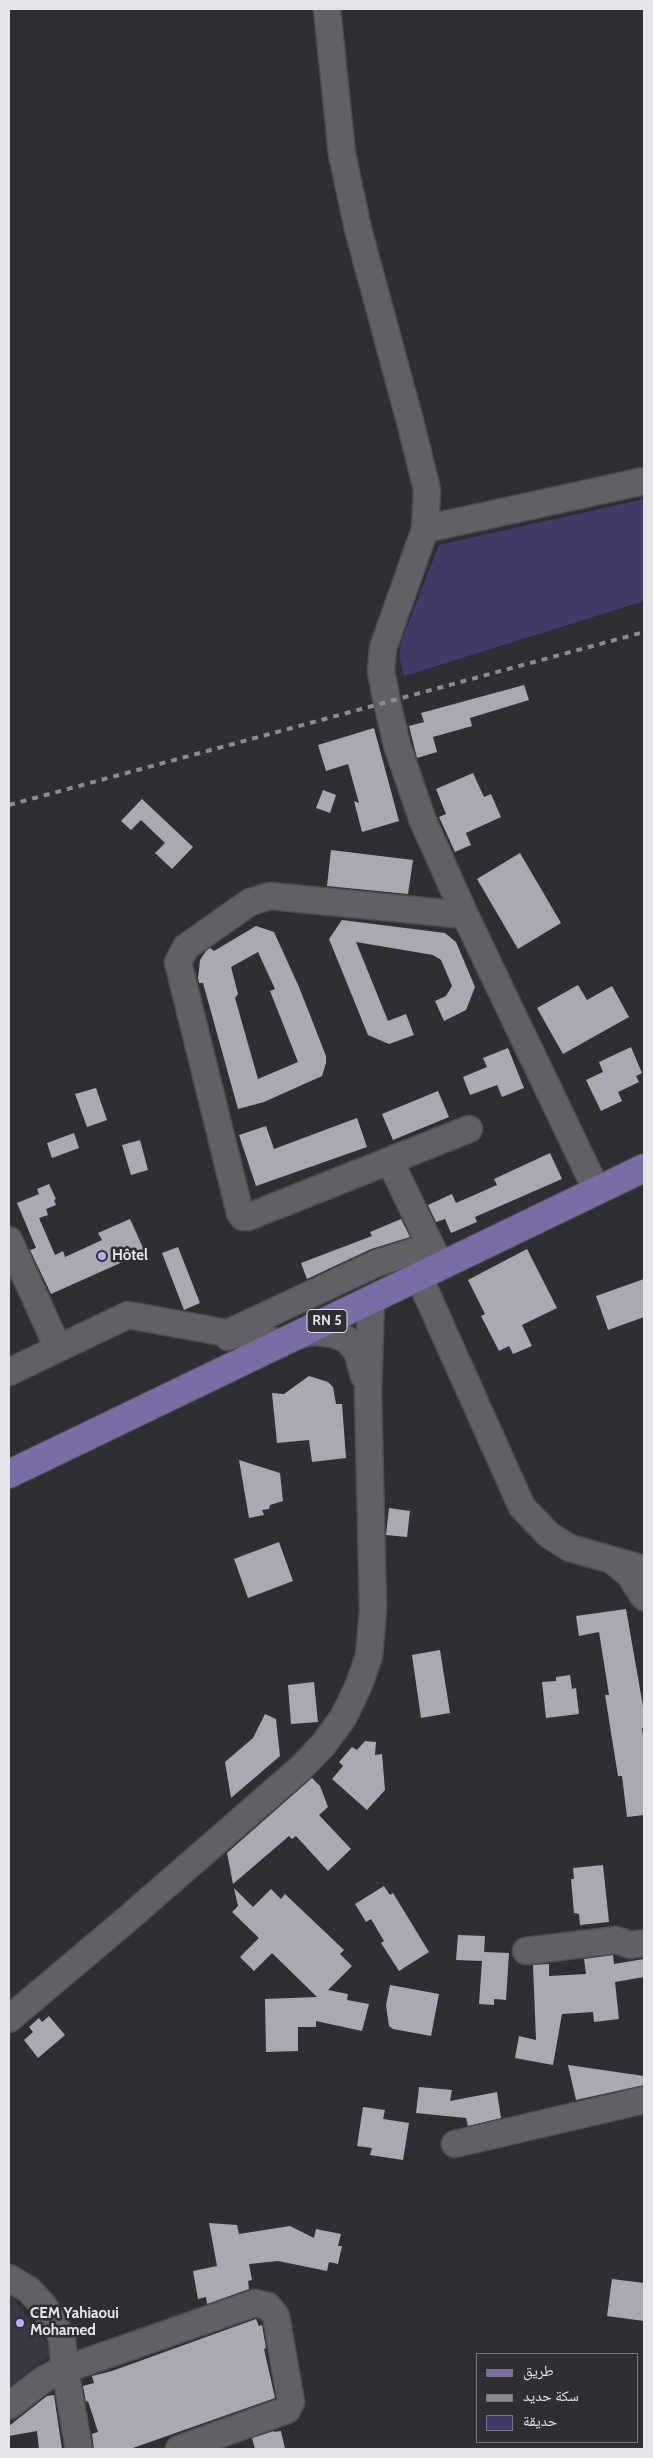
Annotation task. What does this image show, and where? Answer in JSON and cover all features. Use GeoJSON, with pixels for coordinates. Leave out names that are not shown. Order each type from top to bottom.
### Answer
{"type":"FeatureCollection","features":[{"type":"Feature","properties":{"kind":"main road","name":"RN 5"},"geometry":{"type":"LineString","coordinates":[[11,1472],[370,1300],[430,1263],[644,1168]]}},
{"type":"Feature","properties":{"kind":"street"},"geometry":{"type":"LineString","coordinates":[[328,9],[342,154],[358,229],[427,490],[425,529],[384,648],[381,670],[397,745],[423,821],[465,915],[597,1190]]}},
{"type":"Feature","properties":{"kind":"street"},"geometry":{"type":"LineString","coordinates":[[425,529],[644,481]]}},
{"type":"Feature","properties":{"kind":"street"},"geometry":{"type":"LineString","coordinates":[[465,915],[270,896],[250,902],[186,947],[178,962],[240,1213],[243,1217],[248,1217],[469,1129]]}},
{"type":"Feature","properties":{"kind":"street"},"geometry":{"type":"LineString","coordinates":[[390,1161],[522,1507],[549,1535],[570,1548],[644,1569]]}},
{"type":"Feature","properties":{"kind":"street"},"geometry":{"type":"LineString","coordinates":[[9,1240],[58,1348]]}},
{"type":"Feature","properties":{"kind":"street"},"geometry":{"type":"LineString","coordinates":[[226,1334],[377,1263],[430,1263]]}},
{"type":"Feature","properties":{"kind":"street"},"geometry":{"type":"LineString","coordinates":[[9,2019],[302,1767],[323,1745],[343,1718],[358,1687],[369,1656],[373,1610],[368,1392],[370,1300]]}},
{"type":"Feature","properties":{"kind":"street"},"geometry":{"type":"LineString","coordinates":[[9,1372],[128,1315],[226,1334],[290,1339],[315,1332],[333,1334],[346,1339],[358,1351],[368,1392]]}},
{"type":"Feature","properties":{"kind":"street"},"geometry":{"type":"LineString","coordinates":[[226,1334],[233,1345],[233,1355],[226,1370]]}},
{"type":"Feature","properties":{"kind":"street"},"geometry":{"type":"LineString","coordinates":[[611,1559],[629,1574],[644,1597]]}},
{"type":"Feature","properties":{"kind":"street"},"geometry":{"type":"LineString","coordinates":[[526,1952],[616,1940],[631,1945],[644,1943]]}},
{"type":"Feature","properties":{"kind":"street"},"geometry":{"type":"LineString","coordinates":[[455,2144],[644,2100]]}},
{"type":"Feature","properties":{"kind":"street"},"geometry":{"type":"LineString","coordinates":[[9,2278],[29,2290],[53,2321],[62,2337],[79,2449]]}},
{"type":"Feature","properties":{"kind":"street"},"geometry":{"type":"LineString","coordinates":[[9,2406],[44,2379],[66,2369],[255,2303],[268,2306],[276,2316],[291,2402],[287,2410],[186,2448]]}},
{"type":"Feature","properties":{"kind":"shaded area","name":"CEM Yahiaoui Mohamed"},"geometry":{"type":"Polygon","coordinates":[[[9,2293],[54,2352],[9,2387],[9,2293]]]}},
{"type":"Feature","properties":{"kind":"green space"},"geometry":{"type":"Polygon","coordinates":[[[644,499],[644,601],[404,676],[399,656],[401,642],[439,545],[644,499]]]}},
{"type":"Feature","properties":{"kind":"building"},"geometry":{"type":"Polygon","coordinates":[[[524,685],[529,700],[470,718],[472,726],[433,737],[437,752],[417,758],[409,726],[424,722],[421,713],[524,685]]]}},
{"type":"Feature","properties":{"kind":"building"},"geometry":{"type":"Polygon","coordinates":[[[374,728],[399,821],[362,832],[354,801],[359,803],[348,764],[326,771],[318,745],[374,728]]]}},
{"type":"Feature","properties":{"kind":"building"},"geometry":{"type":"Polygon","coordinates":[[[473,773],[484,797],[491,794],[501,817],[466,833],[471,845],[455,852],[439,817],[446,814],[436,789],[473,773]]]}},
{"type":"Feature","properties":{"kind":"building"},"geometry":{"type":"Polygon","coordinates":[[[323,790],[336,795],[330,813],[316,808],[323,790]]]}},
{"type":"Feature","properties":{"kind":"building"},"geometry":{"type":"Polygon","coordinates":[[[142,799],[193,847],[172,869],[155,853],[165,843],[141,820],[131,830],[121,821],[142,799]]]}},
{"type":"Feature","properties":{"kind":"building"},"geometry":{"type":"Polygon","coordinates":[[[331,850],[413,860],[408,894],[327,886],[331,850]]]}},
{"type":"Feature","properties":{"kind":"building"},"geometry":{"type":"Polygon","coordinates":[[[520,853],[561,923],[518,949],[477,879],[520,853]]]}},
{"type":"Feature","properties":{"kind":"building"},"geometry":{"type":"Polygon","coordinates":[[[342,920],[445,933],[456,942],[475,987],[466,1010],[444,1021],[435,1001],[446,996],[452,986],[441,960],[433,955],[356,942],[388,1021],[406,1014],[414,1035],[389,1044],[368,1035],[329,939],[342,920]]]}},
{"type":"Feature","properties":{"kind":"building"},"geometry":{"type":"Polygon","coordinates":[[[256,926],[274,932],[299,987],[326,1056],[322,1076],[264,1102],[238,1109],[203,983],[199,983],[198,978],[200,960],[210,948],[214,951],[256,926]],[[258,952],[231,967],[238,994],[235,998],[258,1079],[298,1062],[270,991],[275,989],[258,952]]]}},
{"type":"Feature","properties":{"kind":"building"},"geometry":{"type":"Polygon","coordinates":[[[578,985],[587,1000],[612,986],[629,1017],[563,1054],[537,1008],[578,985]]]}},
{"type":"Feature","properties":{"kind":"building"},"geometry":{"type":"Polygon","coordinates":[[[631,1047],[642,1073],[636,1076],[639,1082],[618,1092],[622,1101],[601,1111],[586,1080],[603,1072],[599,1062],[631,1047]]]}},
{"type":"Feature","properties":{"kind":"building"},"geometry":{"type":"Polygon","coordinates":[[[508,1048],[524,1088],[502,1097],[497,1085],[470,1095],[463,1077],[487,1067],[483,1058],[508,1048]]]}},
{"type":"Feature","properties":{"kind":"building"},"geometry":{"type":"Polygon","coordinates":[[[96,1088],[107,1120],[87,1127],[75,1094],[96,1088]]]}},
{"type":"Feature","properties":{"kind":"building"},"geometry":{"type":"Polygon","coordinates":[[[438,1091],[449,1117],[393,1140],[382,1114],[438,1091]]]}},
{"type":"Feature","properties":{"kind":"building"},"geometry":{"type":"Polygon","coordinates":[[[357,1118],[367,1147],[256,1186],[239,1135],[266,1126],[274,1149],[357,1118]]]}},
{"type":"Feature","properties":{"kind":"building"},"geometry":{"type":"Polygon","coordinates":[[[74,1133],[79,1148],[52,1158],[47,1143],[74,1133]]]}},
{"type":"Feature","properties":{"kind":"building"},"geometry":{"type":"Polygon","coordinates":[[[140,1140],[148,1170],[131,1175],[122,1145],[140,1140]]]}},
{"type":"Feature","properties":{"kind":"building"},"geometry":{"type":"Polygon","coordinates":[[[550,1153],[562,1179],[475,1217],[477,1222],[451,1233],[445,1219],[436,1222],[428,1205],[452,1194],[456,1203],[497,1185],[494,1179],[550,1153]]]}},
{"type":"Feature","properties":{"kind":"building","name":"Hôtel"},"geometry":{"type":"Polygon","coordinates":[[[49,1184],[56,1199],[54,1200],[56,1205],[46,1209],[48,1215],[39,1218],[55,1255],[63,1251],[65,1257],[102,1240],[98,1233],[130,1219],[145,1252],[51,1294],[30,1250],[36,1248],[17,1203],[39,1194],[37,1189],[49,1184]]]}},
{"type":"Feature","properties":{"kind":"building"},"geometry":{"type":"Polygon","coordinates":[[[401,1219],[410,1237],[371,1249],[307,1279],[301,1263],[372,1236],[370,1232],[401,1219]]]}},
{"type":"Feature","properties":{"kind":"building"},"geometry":{"type":"Polygon","coordinates":[[[178,1247],[200,1303],[184,1310],[162,1253],[178,1247]]]}},
{"type":"Feature","properties":{"kind":"building"},"geometry":{"type":"Polygon","coordinates":[[[527,1249],[557,1308],[522,1325],[532,1346],[513,1354],[509,1346],[499,1351],[481,1316],[485,1314],[468,1280],[527,1249]]]}},
{"type":"Feature","properties":{"kind":"building"},"geometry":{"type":"Polygon","coordinates":[[[644,1279],[644,1317],[608,1330],[596,1296],[644,1279]]]}},
{"type":"Feature","properties":{"kind":"building"},"geometry":{"type":"Polygon","coordinates":[[[309,1376],[328,1382],[333,1387],[336,1404],[342,1404],[346,1458],[312,1462],[309,1440],[277,1443],[272,1393],[284,1394],[309,1376]]]}},
{"type":"Feature","properties":{"kind":"building"},"geometry":{"type":"Polygon","coordinates":[[[239,1460],[280,1473],[283,1501],[270,1505],[269,1509],[262,1510],[264,1515],[249,1518],[239,1460]]]}},
{"type":"Feature","properties":{"kind":"building"},"geometry":{"type":"Polygon","coordinates":[[[389,1508],[410,1511],[407,1537],[386,1535],[389,1508]]]}},
{"type":"Feature","properties":{"kind":"building"},"geometry":{"type":"Polygon","coordinates":[[[279,1542],[293,1581],[248,1598],[234,1559],[279,1542]]]}},
{"type":"Feature","properties":{"kind":"building"},"geometry":{"type":"Polygon","coordinates":[[[626,1609],[644,1712],[644,1728],[642,1728],[644,1744],[644,1815],[627,1817],[622,1776],[618,1776],[605,1695],[609,1695],[599,1632],[579,1636],[576,1616],[626,1609]]]}},
{"type":"Feature","properties":{"kind":"building"},"geometry":{"type":"Polygon","coordinates":[[[440,1650],[450,1713],[421,1718],[412,1655],[440,1650]]]}},
{"type":"Feature","properties":{"kind":"building"},"geometry":{"type":"Polygon","coordinates":[[[570,1675],[572,1689],[576,1688],[579,1714],[546,1718],[542,1682],[556,1681],[556,1677],[570,1675]]]}},
{"type":"Feature","properties":{"kind":"building"},"geometry":{"type":"Polygon","coordinates":[[[314,1682],[318,1722],[291,1724],[288,1685],[314,1682]]]}},
{"type":"Feature","properties":{"kind":"building"},"geometry":{"type":"Polygon","coordinates":[[[265,1714],[276,1719],[280,1756],[231,1798],[225,1762],[253,1738],[265,1714]]]}},
{"type":"Feature","properties":{"kind":"building"},"geometry":{"type":"Polygon","coordinates":[[[365,1741],[376,1742],[375,1755],[382,1754],[385,1790],[367,1810],[332,1779],[343,1766],[339,1762],[352,1747],[357,1750],[365,1741]]]}},
{"type":"Feature","properties":{"kind":"building"},"geometry":{"type":"Polygon","coordinates":[[[312,1778],[320,1786],[328,1807],[319,1815],[351,1849],[328,1871],[296,1836],[292,1839],[289,1836],[233,1884],[227,1853],[312,1778]]]}},
{"type":"Feature","properties":{"kind":"building"},"geometry":{"type":"Polygon","coordinates":[[[603,1865],[609,1922],[580,1925],[579,1914],[574,1913],[571,1879],[574,1879],[573,1868],[603,1865]]]}},
{"type":"Feature","properties":{"kind":"building"},"geometry":{"type":"Polygon","coordinates":[[[384,1886],[390,1895],[393,1893],[429,1952],[399,1971],[381,1943],[384,1941],[371,1919],[366,1922],[355,1904],[384,1886]]]}},
{"type":"Feature","properties":{"kind":"building"},"geometry":{"type":"Polygon","coordinates":[[[234,1888],[253,1907],[271,1889],[281,1899],[285,1894],[344,1950],[340,1954],[352,1966],[328,1990],[348,1994],[347,2000],[369,2004],[362,2031],[316,2021],[316,2027],[298,2027],[298,2051],[266,2052],[265,1999],[317,1997],[272,1953],[254,1971],[240,1957],[259,1938],[232,1912],[238,1906],[234,1888]]]}},
{"type":"Feature","properties":{"kind":"building"},"geometry":{"type":"Polygon","coordinates":[[[458,1935],[485,1936],[484,1952],[509,1953],[506,2000],[494,1999],[494,2005],[479,2004],[482,1961],[456,1960],[458,1935]]]}},
{"type":"Feature","properties":{"kind":"building"},"geometry":{"type":"Polygon","coordinates":[[[613,1955],[614,1964],[644,1959],[644,1977],[615,1982],[619,2019],[594,2022],[593,2012],[562,2014],[553,2065],[515,2058],[519,2036],[536,2040],[533,1965],[549,1964],[549,1976],[586,1974],[584,1959],[613,1955]]]}},
{"type":"Feature","properties":{"kind":"building"},"geometry":{"type":"Polygon","coordinates":[[[390,1985],[439,1994],[431,2036],[393,2029],[389,2026],[386,2005],[390,1985]]]}},
{"type":"Feature","properties":{"kind":"building"},"geometry":{"type":"Polygon","coordinates":[[[49,2016],[65,2035],[38,2058],[24,2040],[33,2032],[29,2027],[39,2018],[42,2022],[49,2016]]]}},
{"type":"Feature","properties":{"kind":"building"},"geometry":{"type":"Polygon","coordinates":[[[568,2065],[644,2076],[644,2085],[576,2100],[568,2065]]]}},
{"type":"Feature","properties":{"kind":"building"},"geometry":{"type":"Polygon","coordinates":[[[419,2087],[452,2090],[450,2101],[497,2092],[501,2118],[468,2126],[466,2118],[416,2113],[419,2087]]]}},
{"type":"Feature","properties":{"kind":"building"},"geometry":{"type":"Polygon","coordinates":[[[363,2107],[385,2110],[383,2119],[409,2123],[403,2160],[370,2155],[372,2148],[357,2146],[363,2107]]]}},
{"type":"Feature","properties":{"kind":"building"},"geometry":{"type":"Polygon","coordinates":[[[209,2223],[237,2225],[239,2234],[290,2226],[314,2238],[316,2229],[341,2234],[338,2246],[342,2246],[338,2264],[329,2262],[327,2271],[278,2261],[249,2264],[252,2280],[248,2281],[249,2289],[207,2304],[206,2297],[198,2299],[193,2271],[217,2266],[209,2223]]]}},
{"type":"Feature","properties":{"kind":"building"},"geometry":{"type":"Polygon","coordinates":[[[612,2279],[644,2283],[644,2321],[607,2316],[612,2279]]]}},
{"type":"Feature","properties":{"kind":"building"},"geometry":{"type":"Polygon","coordinates":[[[256,2319],[259,2326],[262,2325],[266,2348],[264,2349],[275,2398],[130,2449],[94,2449],[92,2434],[98,2432],[88,2401],[86,2402],[83,2386],[94,2383],[92,2376],[112,2371],[256,2319]]]}},
{"type":"Feature","properties":{"kind":"building"},"geometry":{"type":"Polygon","coordinates":[[[54,2395],[62,2449],[39,2449],[37,2431],[9,2436],[9,2426],[47,2396],[54,2395]]]}},
{"type":"Feature","properties":{"kind":"building"},"geometry":{"type":"Polygon","coordinates":[[[274,2431],[281,2431],[285,2449],[255,2449],[252,2438],[274,2431]]]}},
{"type":"Feature","properties":{"kind":"railway"},"geometry":{"type":"LineString","coordinates":[[9,805],[644,632]]}},
{"type":"Feature","properties":{"kind":"place","name":"Hôtel"},"geometry":{"type":"Point","coordinates":[102,1256]}},
{"type":"Feature","properties":{"kind":"place","name":"CEM Yahiaoui Mohamed"},"geometry":{"type":"Point","coordinates":[20,2323]}}]}
